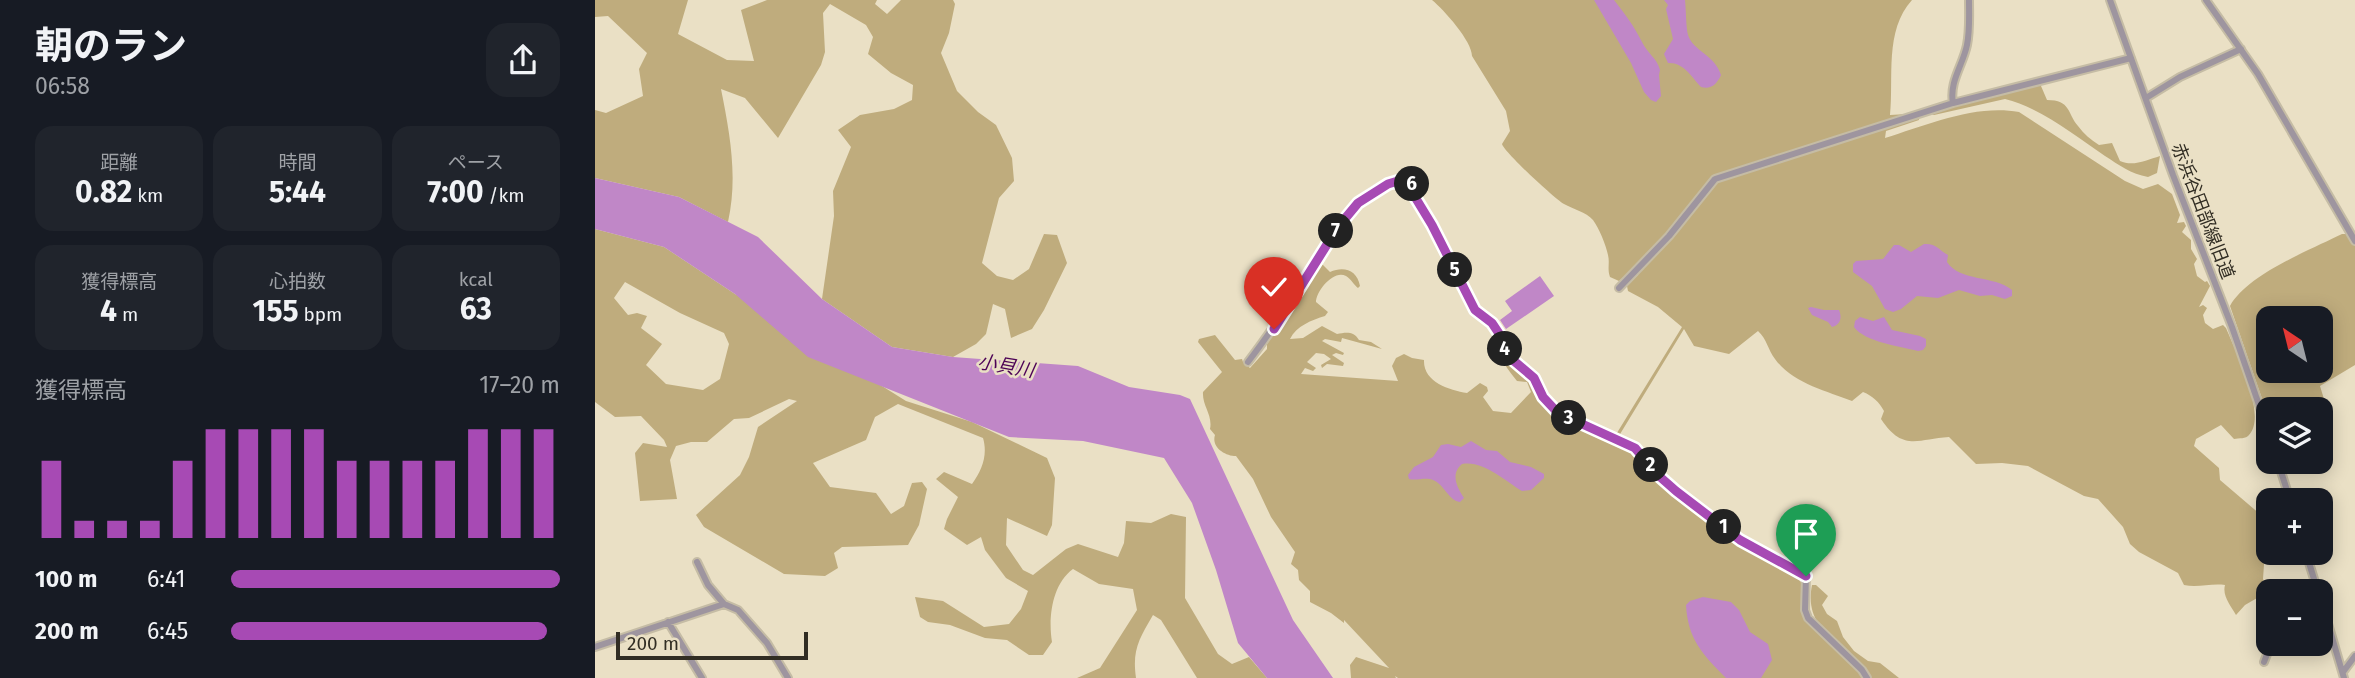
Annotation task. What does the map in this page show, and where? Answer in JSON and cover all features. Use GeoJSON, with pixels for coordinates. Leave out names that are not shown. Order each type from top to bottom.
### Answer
{"type":"FeatureCollection","features":[{"type":"Feature","properties":{"kind":"street"},"geometry":{"type":"LineString","coordinates":[[1953,103],[1955,77],[1967,47],[1969,0]]}},
{"type":"Feature","properties":{"kind":"street","name":"赤浜谷田部線旧道"},"geometry":{"type":"LineString","coordinates":[[2111,0],[2256,397]]}},
{"type":"Feature","properties":{"kind":"street"},"geometry":{"type":"LineString","coordinates":[[2206,0],[2258,74],[2355,241]]}},
{"type":"Feature","properties":{"kind":"street"},"geometry":{"type":"LineString","coordinates":[[2146,98],[2181,77],[2241,50]]}},
{"type":"Feature","properties":{"kind":"street"},"geometry":{"type":"LineString","coordinates":[[1619,288],[1669,236],[1715,179],[1953,103],[2131,58]]}},
{"type":"Feature","properties":{"kind":"street"},"geometry":{"type":"LineString","coordinates":[[1248,362],[1274,329],[1338,227],[1358,203],[1388,184],[1401,180],[1412,184],[1415,197],[1475,310],[1492,323],[1505,350],[1534,378],[1550,406],[1558,413],[1635,448],[1676,491],[1740,540],[1806,576],[1805,610],[1808,618],[1867,678]]}},
{"type":"Feature","properties":{"kind":"street"},"geometry":{"type":"LineString","coordinates":[[697,562],[708,584],[724,604],[738,610],[767,643],[788,678]]}},
{"type":"Feature","properties":{"kind":"street"},"geometry":{"type":"LineString","coordinates":[[595,647],[724,604]]}},
{"type":"Feature","properties":{"kind":"street"},"geometry":{"type":"LineString","coordinates":[[668,622],[702,678]]}},
{"type":"Feature","properties":{"kind":"street"},"geometry":{"type":"LineString","coordinates":[[2333,642],[2344,675]]}},
{"type":"Feature","properties":{"kind":"street"},"geometry":{"type":"LineString","coordinates":[[2265,662],[2267,656]]}},
{"type":"Feature","properties":{"kind":"street"},"geometry":{"type":"LineString","coordinates":[[2344,675],[2355,656]]}},
{"type":"Feature","properties":{"kind":"shaded area"},"geometry":{"type":"Polygon","coordinates":[[[595,0],[688,0],[678,34],[727,60],[754,61],[741,10],[767,0],[877,0],[875,4],[887,14],[901,0],[953,0],[955,4],[949,33],[941,53],[957,91],[996,125],[1012,158],[1014,181],[999,198],[982,263],[997,276],[1013,280],[1029,269],[1044,234],[1057,235],[1067,263],[1032,329],[1011,338],[1005,309],[993,304],[986,334],[976,344],[953,357],[892,347],[822,299],[834,216],[833,191],[851,147],[838,130],[860,115],[894,109],[912,100],[913,85],[891,73],[868,54],[873,37],[866,25],[830,4],[823,13],[825,52],[821,65],[778,138],[745,98],[721,89],[733,172],[728,222],[679,197],[595,178],[595,110],[606,113],[643,96],[639,69],[647,53],[608,16],[595,17],[595,0]]]}},
{"type":"Feature","properties":{"kind":"shaded area"},"geometry":{"type":"Polygon","coordinates":[[[1432,0],[1912,0],[1903,12],[1894,40],[1890,115],[1907,114],[1919,120],[1886,131],[1885,138],[1968,113],[2002,110],[2019,112],[2125,181],[2143,189],[2158,184],[2172,194],[2180,215],[2177,223],[2184,222],[2186,226],[2182,232],[2191,240],[2191,249],[2197,259],[2194,264],[2197,276],[2207,281],[2210,286],[2199,307],[2203,305],[2207,308],[2203,315],[2205,323],[2213,329],[2223,325],[2226,328],[2252,398],[2254,426],[2249,435],[2234,439],[2221,425],[2196,439],[2194,446],[2219,468],[2220,480],[2256,511],[2256,565],[2264,565],[2263,579],[2256,579],[2256,599],[2236,615],[2226,597],[2225,585],[2184,585],[2178,573],[2139,552],[2130,544],[2123,527],[2098,499],[2084,496],[2028,466],[1976,464],[1949,437],[1911,441],[1896,436],[1881,419],[1884,411],[1873,397],[1863,392],[1852,401],[1800,380],[1775,359],[1758,331],[1729,354],[1694,346],[1684,329],[1614,444],[1632,451],[1674,495],[1714,526],[1794,574],[1802,584],[1805,621],[1864,678],[1351,678],[1350,665],[1356,657],[1389,668],[1344,620],[1344,623],[1310,602],[1310,591],[1299,580],[1298,570],[1291,564],[1295,552],[1271,517],[1253,479],[1236,456],[1223,453],[1217,447],[1215,435],[1210,429],[1203,392],[1222,372],[1198,342],[1199,339],[1215,335],[1235,360],[1242,359],[1250,368],[1267,349],[1267,344],[1327,253],[1322,264],[1330,272],[1340,269],[1349,271],[1356,276],[1360,286],[1358,288],[1348,277],[1341,275],[1331,278],[1322,287],[1316,302],[1328,312],[1325,316],[1300,327],[1290,339],[1303,338],[1322,326],[1337,334],[1352,334],[1359,340],[1371,342],[1382,349],[1342,338],[1341,342],[1325,339],[1322,341],[1344,353],[1332,355],[1344,363],[1343,366],[1327,364],[1322,368],[1321,365],[1331,359],[1316,353],[1307,362],[1316,368],[1313,371],[1305,368],[1301,374],[1398,381],[1392,366],[1396,358],[1404,354],[1424,360],[1428,374],[1445,387],[1467,393],[1480,383],[1487,387],[1488,391],[1483,397],[1493,411],[1511,413],[1531,392],[1527,382],[1517,381],[1503,362],[1498,351],[1498,340],[1507,359],[1530,379],[1546,408],[1563,420],[1612,441],[1682,327],[1658,307],[1628,291],[1627,286],[1638,275],[1632,270],[1619,281],[1610,277],[1607,251],[1593,220],[1559,200],[1505,149],[1502,144],[1510,131],[1506,111],[1472,56],[1463,34],[1432,0]]]}},
{"type":"Feature","properties":{"kind":"shaded area"},"geometry":{"type":"Polygon","coordinates":[[[2041,86],[2047,100],[2060,102],[2067,108],[2080,129],[2093,141],[2099,145],[2112,143],[2120,161],[2135,163],[2160,156],[2157,173],[2148,177],[2131,171],[2044,115],[2005,99],[1931,114],[1948,107],[2041,86]]]}},
{"type":"Feature","properties":{"kind":"shaded area"},"geometry":{"type":"Polygon","coordinates":[[[595,229],[664,247],[906,401],[972,422],[1047,458],[1055,478],[1052,525],[1047,536],[1007,518],[1006,545],[1023,570],[1033,575],[1066,549],[1078,544],[1118,557],[1124,543],[1126,521],[1151,523],[1171,514],[1186,517],[1185,598],[1218,654],[1232,664],[1249,657],[1267,678],[1197,678],[1161,620],[1153,615],[1138,645],[1136,678],[1077,678],[1100,668],[1137,610],[1133,589],[1099,584],[1073,569],[1060,583],[1056,592],[1051,612],[1052,642],[1043,655],[1029,655],[1007,640],[985,638],[950,625],[928,622],[920,617],[915,597],[943,601],[984,627],[1009,624],[1021,609],[1028,591],[1006,578],[985,550],[981,537],[967,545],[944,529],[958,497],[936,479],[944,472],[972,484],[983,462],[983,438],[898,404],[875,417],[866,440],[813,463],[830,487],[876,493],[891,514],[904,506],[912,483],[922,482],[927,489],[919,525],[908,545],[842,547],[834,553],[838,568],[825,576],[784,574],[704,527],[696,515],[740,475],[749,457],[758,427],[797,401],[789,399],[749,418],[734,419],[707,442],[676,446],[670,460],[677,499],[640,501],[635,453],[643,443],[667,447],[664,440],[641,416],[615,417],[595,402],[595,229]],[[625,282],[614,298],[628,315],[637,313],[647,316],[641,328],[662,344],[646,365],[666,384],[703,390],[720,379],[729,344],[724,333],[680,313],[625,282]]]}},
{"type":"Feature","properties":{"kind":"shaded area"},"geometry":{"type":"Polygon","coordinates":[[[2342,234],[2355,234],[2355,365],[2333,378],[2333,306],[2256,306],[2256,381],[2230,306],[2239,294],[2265,273],[2342,234]]]}},
{"type":"Feature","properties":{"kind":"shaded area"},"geometry":{"type":"Polygon","coordinates":[[[2257,383],[2325,383],[2320,386],[2323,397],[2261,397],[2257,383]]]}},
{"type":"Feature","properties":{"kind":"shaded area"},"geometry":{"type":"Polygon","coordinates":[[[1812,585],[1816,585],[1828,596],[1822,605],[1827,614],[1837,621],[1843,637],[1854,651],[1868,661],[1880,663],[1899,678],[1871,678],[1853,655],[1822,628],[1814,616],[1812,585]]]}},
{"type":"Feature","properties":{"kind":"water"},"geometry":{"type":"Polygon","coordinates":[[[1594,0],[1614,0],[1657,62],[1661,96],[1656,102],[1644,92],[1631,63],[1594,0]]]}},
{"type":"Feature","properties":{"kind":"water"},"geometry":{"type":"Polygon","coordinates":[[[1664,0],[1685,0],[1687,32],[1694,45],[1714,63],[1721,75],[1713,86],[1701,87],[1682,67],[1668,63],[1664,54],[1673,39],[1666,9],[1668,5],[1664,0]]]}},
{"type":"Feature","properties":{"kind":"water","name":"小貝川"},"geometry":{"type":"Polygon","coordinates":[[[595,178],[679,197],[758,237],[822,299],[892,347],[953,357],[1078,366],[1129,387],[1190,399],[1293,620],[1333,678],[1267,678],[1238,643],[1192,503],[1164,458],[1083,441],[1009,437],[808,357],[735,294],[664,247],[595,229],[595,178]]]}},
{"type":"Feature","properties":{"kind":"water"},"geometry":{"type":"Polygon","coordinates":[[[1924,244],[1934,246],[1948,255],[1947,262],[1960,273],[2005,285],[2012,290],[2012,296],[2005,299],[1959,290],[1938,298],[1917,296],[1893,312],[1885,309],[1872,286],[1853,272],[1853,264],[1856,261],[1883,259],[1894,245],[1911,252],[1924,244]]]}},
{"type":"Feature","properties":{"kind":"water"},"geometry":{"type":"Polygon","coordinates":[[[1540,276],[1554,296],[1506,329],[1500,320],[1512,311],[1505,301],[1540,276]]]}},
{"type":"Feature","properties":{"kind":"water"},"geometry":{"type":"Polygon","coordinates":[[[1808,308],[1839,310],[1839,323],[1832,327],[1828,322],[1812,315],[1808,308]]]}},
{"type":"Feature","properties":{"kind":"water"},"geometry":{"type":"Polygon","coordinates":[[[1860,317],[1873,321],[1884,317],[1892,330],[1920,336],[1926,339],[1926,346],[1918,351],[1866,336],[1854,327],[1855,321],[1860,317]]]}},
{"type":"Feature","properties":{"kind":"water"},"geometry":{"type":"Polygon","coordinates":[[[1471,441],[1486,450],[1497,451],[1510,462],[1531,467],[1544,474],[1544,478],[1531,490],[1522,491],[1486,468],[1462,464],[1456,472],[1457,485],[1464,498],[1460,502],[1433,480],[1409,479],[1408,475],[1414,467],[1433,457],[1441,445],[1461,447],[1471,441]]]}},
{"type":"Feature","properties":{"kind":"water"},"geometry":{"type":"Polygon","coordinates":[[[1703,597],[1731,602],[1739,610],[1750,632],[1768,644],[1772,660],[1761,678],[1726,678],[1703,653],[1693,637],[1686,605],[1703,597]]]}},
{"type":"Feature","properties":{"kind":"route"},"geometry":{"type":"LineString","coordinates":[[1274,329],[1338,227],[1358,203],[1373,191],[1388,184],[1401,180],[1412,184],[1415,197],[1475,310],[1492,323],[1505,350],[1534,378],[1550,406],[1558,413],[1635,448],[1676,491],[1740,540],[1806,576]]}}]}
